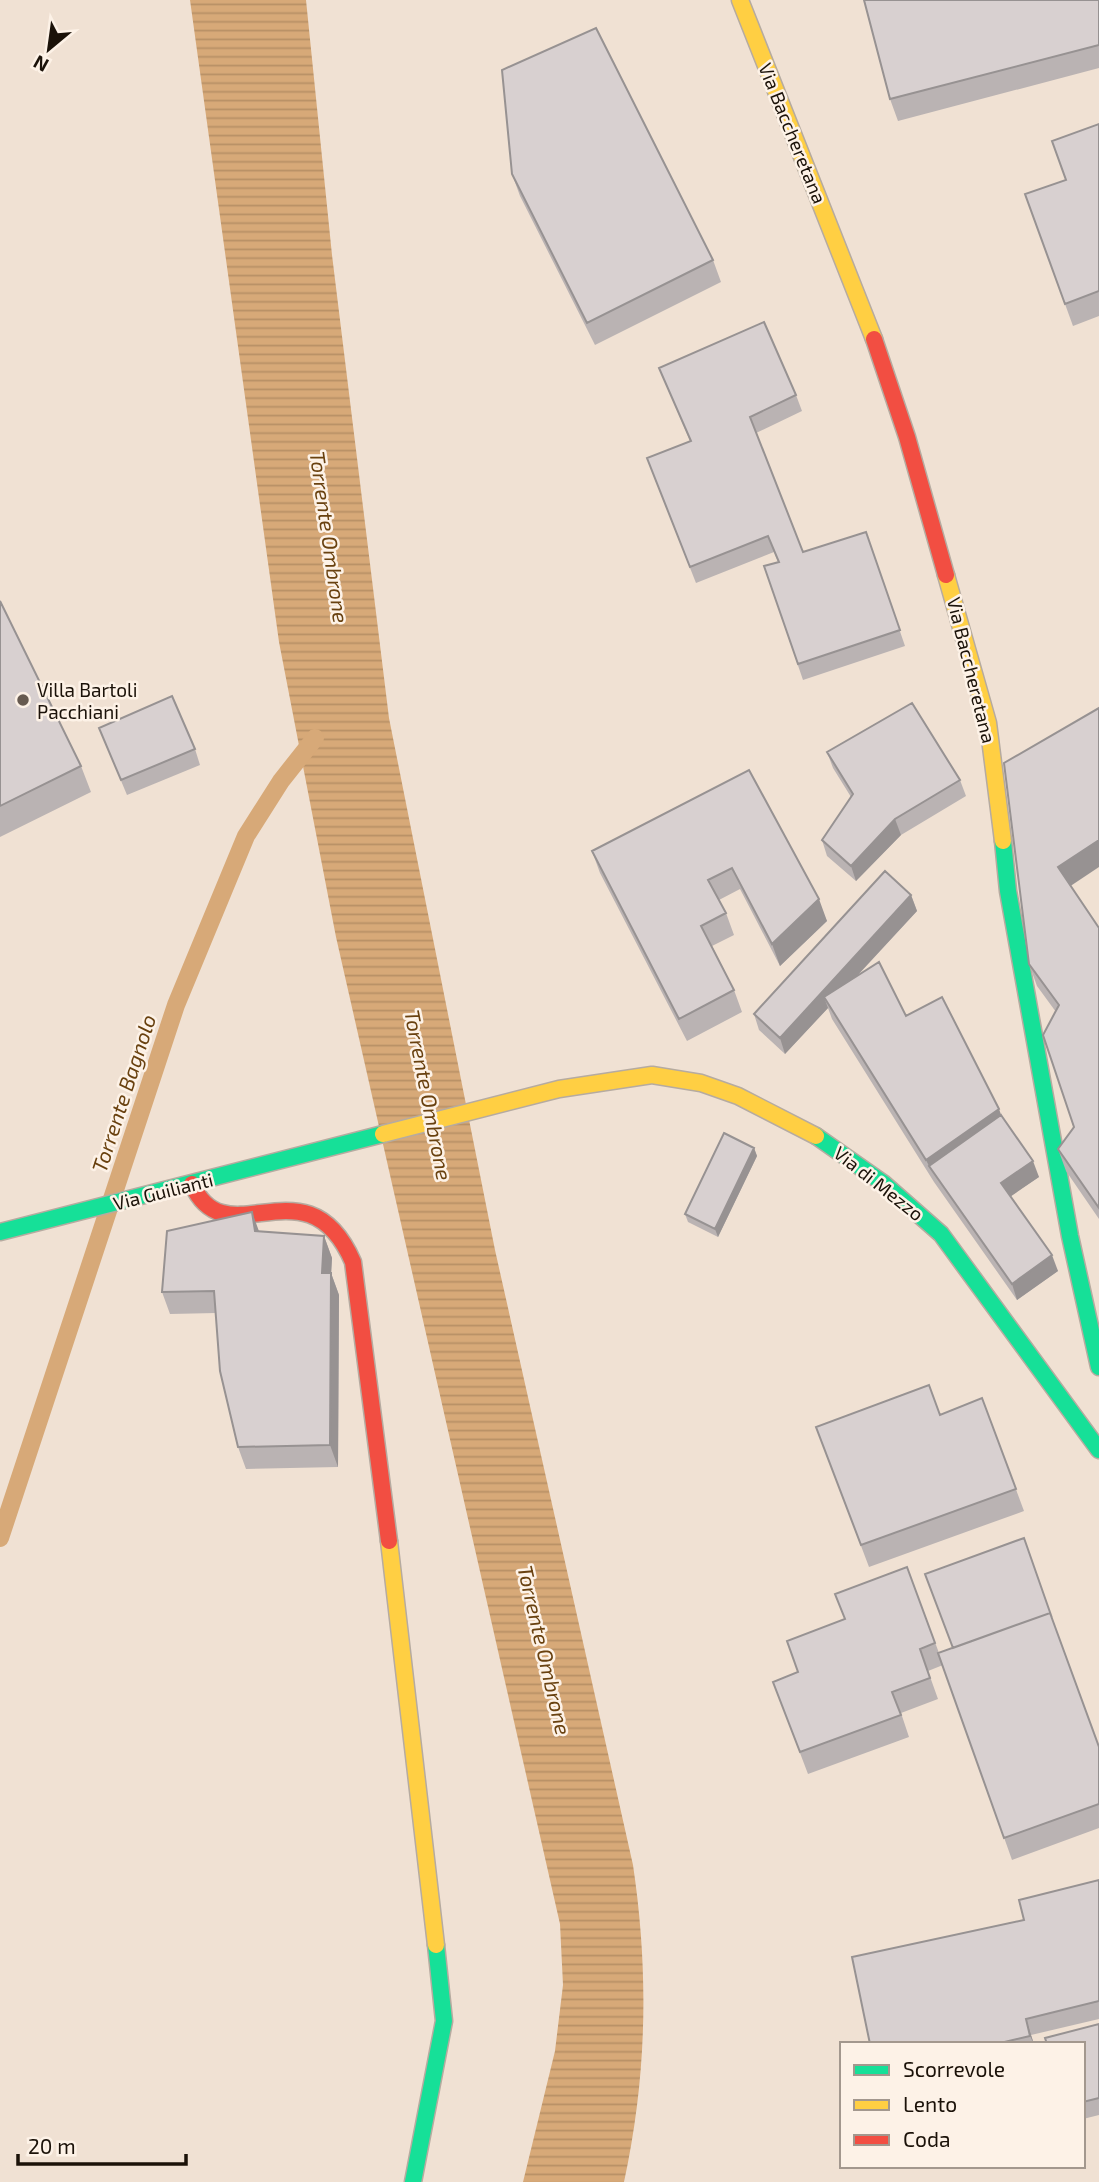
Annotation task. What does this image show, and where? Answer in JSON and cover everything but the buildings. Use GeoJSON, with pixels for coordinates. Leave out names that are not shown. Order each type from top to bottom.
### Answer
{"type":"FeatureCollection","features":[{"type":"Feature","properties":{"kind":"street","name":"Via Baccheretana"},"geometry":{"type":"LineString","coordinates":[[740,0],[863,306],[907,437],[988,723],[999,795],[1007,891],[1070,1236],[1099,1367]]}},
{"type":"Feature","properties":{"kind":"street","name":"Via di Mezzo"},"geometry":{"type":"LineString","coordinates":[[326,1149],[559,1089],[634,1076],[664,1076],[698,1083],[782,1118],[833,1146],[911,1205],[941,1234],[1099,1450]]}},
{"type":"Feature","properties":{"kind":"street","name":"Via Guilianti"},"geometry":{"type":"LineString","coordinates":[[4,1231],[326,1149]]}},
{"type":"Feature","properties":{"kind":"street"},"geometry":{"type":"LineString","coordinates":[[192,1184],[199,1200],[210,1212],[222,1215],[300,1210],[316,1214],[333,1223],[346,1242],[353,1262],[411,1710],[444,2021],[413,2182]]}},
{"type":"Feature","properties":{"kind":"water","name":"Torrente Ombrone"},"geometry":{"type":"Polygon","coordinates":[[[190,0],[306,0],[332,255],[389,718],[495,1250],[633,1865],[642,1945],[643,2024],[637,2103],[624,2182],[523,2182],[555,2051],[563,1985],[560,1924],[336,937],[279,642],[190,0]]]}},
{"type":"Feature","properties":{"kind":"waterway","name":"Torrente Bagnolo"},"geometry":{"type":"LineString","coordinates":[[0,1538],[176,1005],[246,836],[281,781],[315,738]]}},
{"type":"Feature","properties":{"kind":"traffic: fast"},"geometry":{"type":"LineString","coordinates":[[1003,841],[1008,891],[1070,1236],[1099,1367]]}},
{"type":"Feature","properties":{"kind":"traffic: fast"},"geometry":{"type":"LineString","coordinates":[[0,1232],[383,1134]]}},
{"type":"Feature","properties":{"kind":"traffic: fast"},"geometry":{"type":"LineString","coordinates":[[816,1136],[883,1183],[941,1234],[1099,1450]]}},
{"type":"Feature","properties":{"kind":"traffic: fast"},"geometry":{"type":"LineString","coordinates":[[413,2182],[444,2021],[436,1945]]}},
{"type":"Feature","properties":{"kind":"traffic: slow"},"geometry":{"type":"LineString","coordinates":[[740,0],[874,339]]}},
{"type":"Feature","properties":{"kind":"traffic: slow"},"geometry":{"type":"LineString","coordinates":[[946,575],[988,723],[1003,841]]}},
{"type":"Feature","properties":{"kind":"traffic: slow"},"geometry":{"type":"LineString","coordinates":[[383,1134],[559,1089],[652,1075],[701,1083],[738,1096],[816,1136]]}},
{"type":"Feature","properties":{"kind":"traffic: slow"},"geometry":{"type":"LineString","coordinates":[[389,1541],[436,1945]]}},
{"type":"Feature","properties":{"kind":"traffic: jam"},"geometry":{"type":"LineString","coordinates":[[874,339],[907,437],[946,575]]}},
{"type":"Feature","properties":{"kind":"traffic: jam"},"geometry":{"type":"LineString","coordinates":[[192,1184],[207,1205],[225,1214],[291,1211],[313,1216],[334,1231],[353,1262],[389,1541]]}},
{"type":"Feature","properties":{"kind":"place","name":"Villa Bartoli Pacchiani"},"geometry":{"type":"Point","coordinates":[23,700]}}]}
